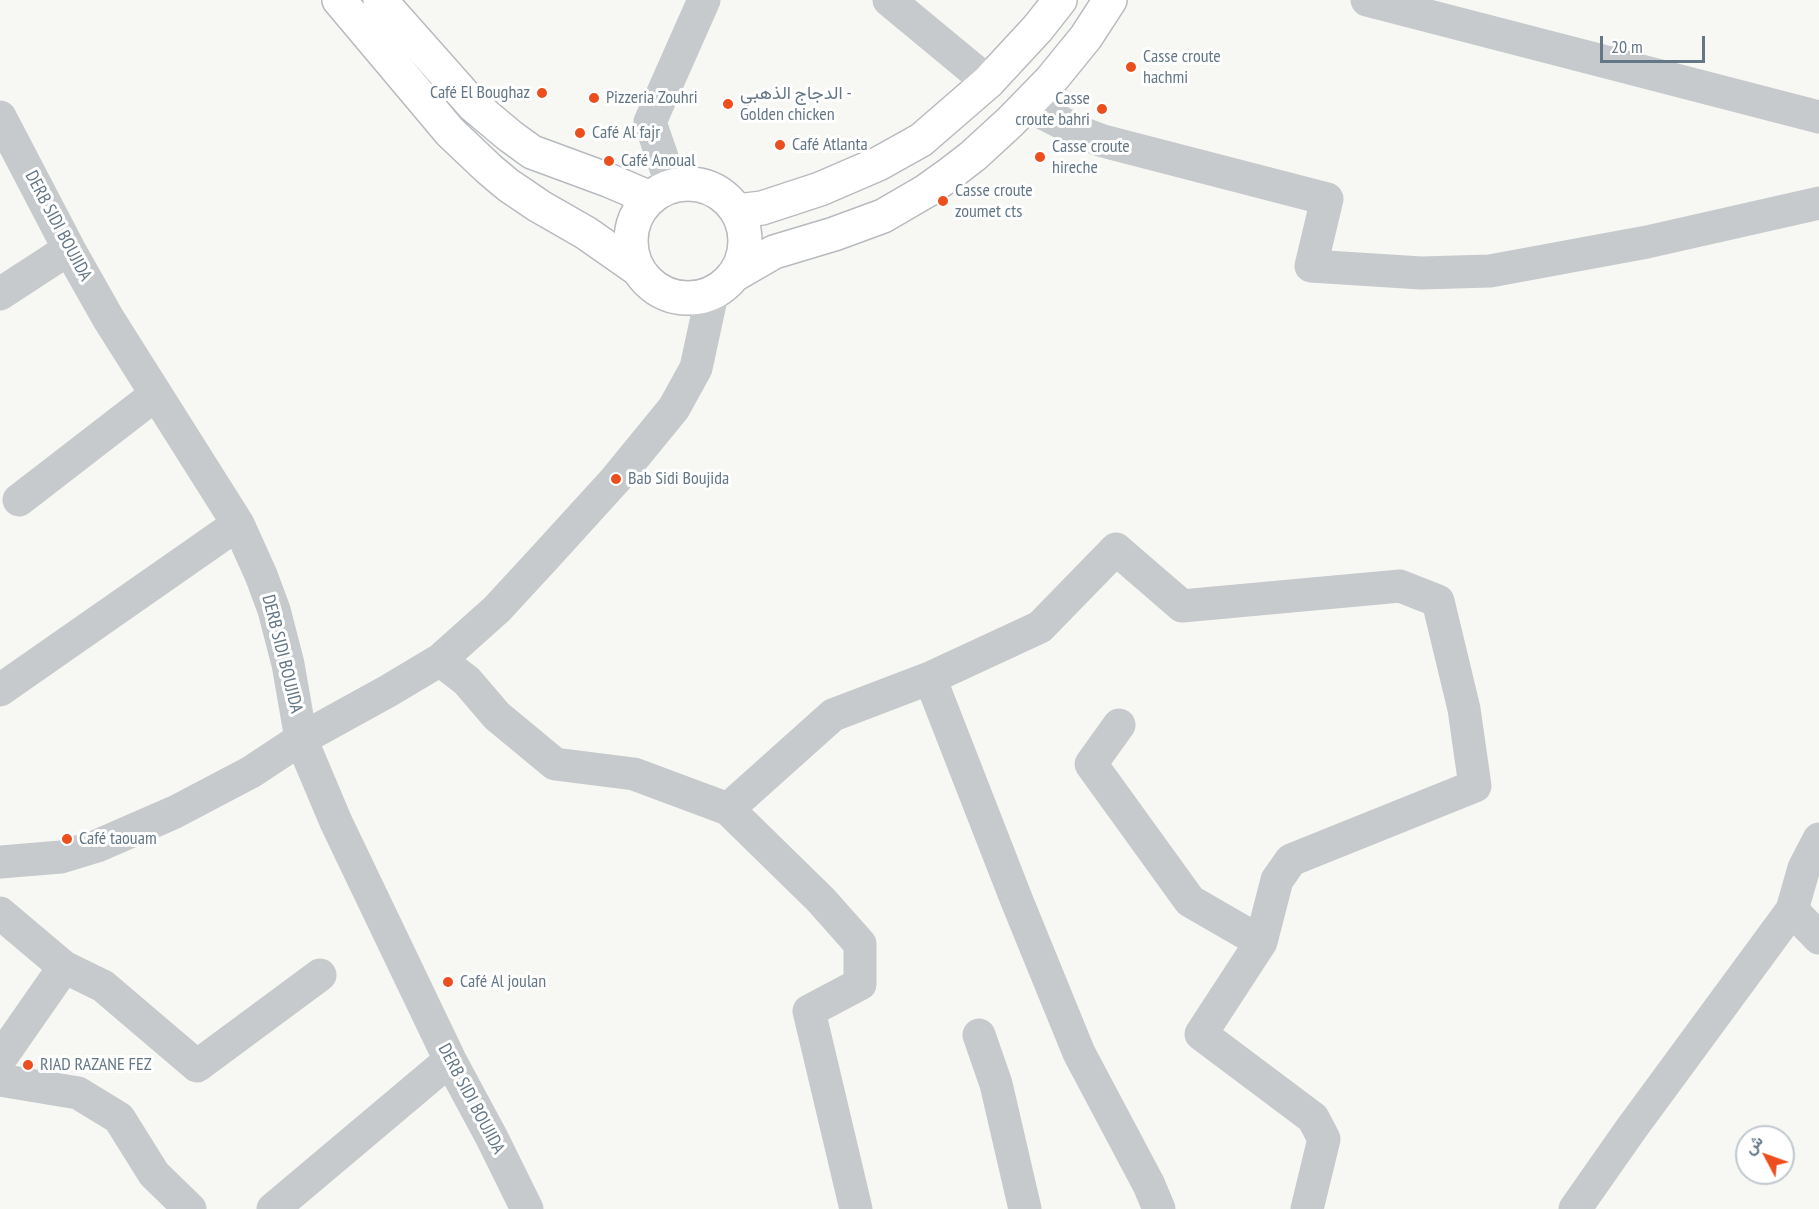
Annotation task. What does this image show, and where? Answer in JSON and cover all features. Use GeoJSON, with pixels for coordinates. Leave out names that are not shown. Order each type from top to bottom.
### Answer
{"type":"FeatureCollection","features":[{"type":"Feature","properties":{"kind":"main road"},"geometry":{"type":"LineString","coordinates":[[339,0],[450,132],[489,169],[539,206],[586,233],[636,268],[650,285],[669,297],[691,300],[724,284],[774,252],[884,216],[940,181],[973,156],[1027,105],[1075,51],[1110,0]]}},
{"type":"Feature","properties":{"kind":"main road"},"geometry":{"type":"LineString","coordinates":[[380,0],[473,105],[532,152],[608,180],[661,192]]}},
{"type":"Feature","properties":{"kind":"main road"},"geometry":{"type":"LineString","coordinates":[[737,211],[762,208],[854,176],[921,140],[988,82],[1038,28],[1060,0]]}},
{"type":"Feature","properties":{"kind":"main road"},"geometry":{"type":"LineString","coordinates":[[636,268],[630,250],[631,230],[638,213],[661,192],[690,183],[709,187],[725,197],[737,211],[745,232],[745,254],[724,284]]}},
{"type":"Feature","properties":{"kind":"street"},"geometry":{"type":"LineString","coordinates":[[661,192],[650,122],[704,0]]}},
{"type":"Feature","properties":{"kind":"street"},"geometry":{"type":"LineString","coordinates":[[889,0],[988,82]]}},
{"type":"Feature","properties":{"kind":"street"},"geometry":{"type":"LineString","coordinates":[[1367,0],[1819,117]]}},
{"type":"Feature","properties":{"kind":"street"},"geometry":{"type":"LineString","coordinates":[[1027,105],[1084,134],[1103,141],[1327,199],[1311,266],[1421,273],[1490,272],[1647,242],[1819,203]]}},
{"type":"Feature","properties":{"kind":"street","name":"DERB SIDI BOUJIDA"},"geometry":{"type":"LineString","coordinates":[[0,117],[108,318],[238,524],[274,610],[288,664],[301,739],[336,822],[450,1060],[527,1209]]}},
{"type":"Feature","properties":{"kind":"street"},"geometry":{"type":"LineString","coordinates":[[0,294],[69,249]]}},
{"type":"Feature","properties":{"kind":"street"},"geometry":{"type":"LineString","coordinates":[[0,862],[60,857],[97,846],[175,812],[242,777],[301,739],[441,660],[497,609],[616,478],[674,408],[696,368],[705,334],[724,284]]}},
{"type":"Feature","properties":{"kind":"street"},"geometry":{"type":"LineString","coordinates":[[19,500],[155,395]]}},
{"type":"Feature","properties":{"kind":"street"},"geometry":{"type":"LineString","coordinates":[[0,690],[238,524]]}},
{"type":"Feature","properties":{"kind":"street"},"geometry":{"type":"LineString","coordinates":[[728,809],[832,715],[930,678],[1040,627],[1116,549],[1182,606],[1400,586],[1438,601],[1464,709],[1475,786],[1291,860],[1277,880],[1261,942],[1201,1034],[1313,1118],[1324,1139],[1307,1209]]}},
{"type":"Feature","properties":{"kind":"street"},"geometry":{"type":"LineString","coordinates":[[441,660],[467,681],[497,716],[555,764],[634,774],[728,809],[821,900],[860,944],[860,984],[809,1011],[856,1209]]}},
{"type":"Feature","properties":{"kind":"street"},"geometry":{"type":"LineString","coordinates":[[930,678],[1079,1053],[1149,1185],[1159,1209]]}},
{"type":"Feature","properties":{"kind":"street"},"geometry":{"type":"LineString","coordinates":[[1119,724],[1091,764],[1190,901],[1261,942]]}},
{"type":"Feature","properties":{"kind":"street"},"geometry":{"type":"LineString","coordinates":[[1575,1209],[1792,910],[1804,868],[1819,839]]}},
{"type":"Feature","properties":{"kind":"street"},"geometry":{"type":"LineString","coordinates":[[1792,910],[1819,938]]}},
{"type":"Feature","properties":{"kind":"street"},"geometry":{"type":"LineString","coordinates":[[0,913],[64,967],[102,986],[197,1066],[320,975]]}},
{"type":"Feature","properties":{"kind":"street"},"geometry":{"type":"LineString","coordinates":[[0,1059],[64,967]]}},
{"type":"Feature","properties":{"kind":"street"},"geometry":{"type":"LineString","coordinates":[[979,1035],[996,1084],[1025,1209]]}},
{"type":"Feature","properties":{"kind":"street"},"geometry":{"type":"LineString","coordinates":[[273,1209],[450,1060]]}},
{"type":"Feature","properties":{"kind":"street"},"geometry":{"type":"LineString","coordinates":[[0,1080],[78,1093],[119,1118],[154,1174],[190,1209]]}},
{"type":"Feature","properties":{"kind":"place","name":"Casse croute hachmi"},"geometry":{"type":"Point","coordinates":[1131,67]}},
{"type":"Feature","properties":{"kind":"place","name":"Café El Boughaz"},"geometry":{"type":"Point","coordinates":[542,93]}},
{"type":"Feature","properties":{"kind":"place","name":"Pizzeria Zouhri"},"geometry":{"type":"Point","coordinates":[594,98]}},
{"type":"Feature","properties":{"kind":"place","name":"الدجاج الذهبي - Golden chicken"},"geometry":{"type":"Point","coordinates":[728,104]}},
{"type":"Feature","properties":{"kind":"place","name":"Casse croute bahri"},"geometry":{"type":"Point","coordinates":[1102,109]}},
{"type":"Feature","properties":{"kind":"place","name":"Café Al fajr"},"geometry":{"type":"Point","coordinates":[580,133]}},
{"type":"Feature","properties":{"kind":"place","name":"Café Atlanta"},"geometry":{"type":"Point","coordinates":[780,145]}},
{"type":"Feature","properties":{"kind":"place","name":"Casse croute hireche"},"geometry":{"type":"Point","coordinates":[1040,157]}},
{"type":"Feature","properties":{"kind":"place","name":"Café Anoual"},"geometry":{"type":"Point","coordinates":[609,161]}},
{"type":"Feature","properties":{"kind":"place","name":"Casse croute zoumet cts"},"geometry":{"type":"Point","coordinates":[943,201]}},
{"type":"Feature","properties":{"kind":"place","name":"Bab Sidi Boujida"},"geometry":{"type":"Point","coordinates":[616,479]}},
{"type":"Feature","properties":{"kind":"place","name":"Café taouam"},"geometry":{"type":"Point","coordinates":[67,839]}},
{"type":"Feature","properties":{"kind":"place","name":"Café Al joulan"},"geometry":{"type":"Point","coordinates":[448,982]}},
{"type":"Feature","properties":{"kind":"place","name":"RIAD RAZANE FEZ"},"geometry":{"type":"Point","coordinates":[28,1065]}}]}
